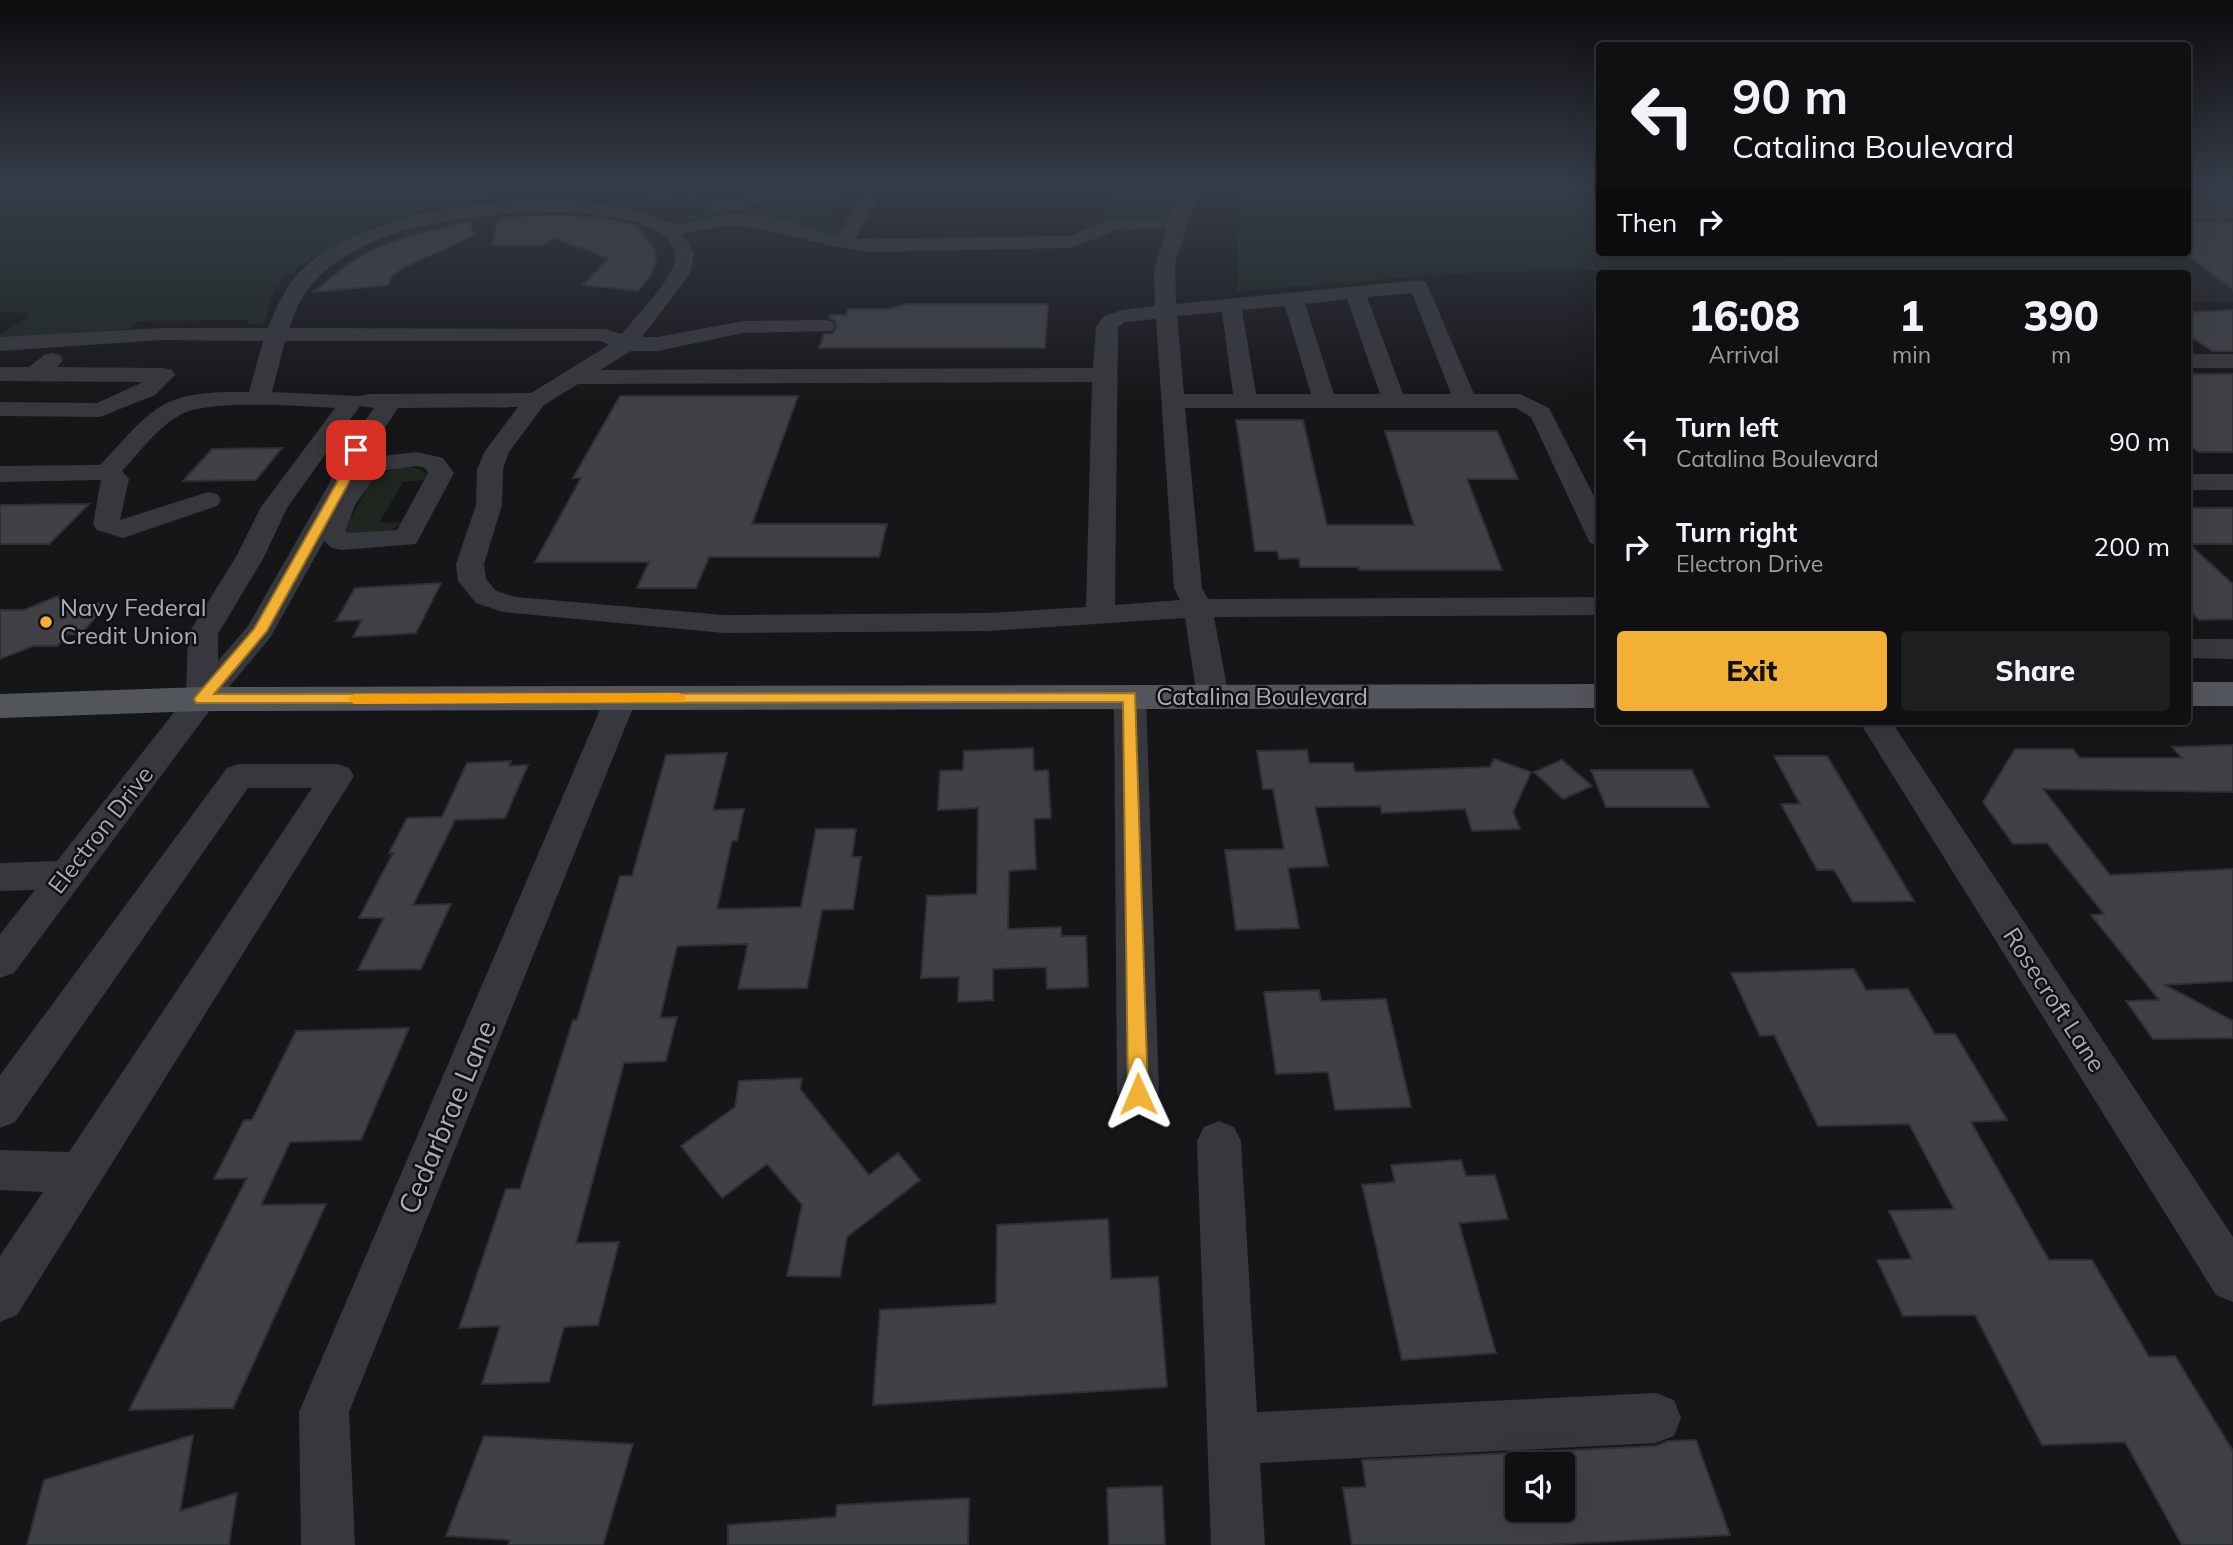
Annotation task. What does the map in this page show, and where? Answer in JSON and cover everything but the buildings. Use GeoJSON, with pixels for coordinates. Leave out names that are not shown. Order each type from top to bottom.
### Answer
{"type":"FeatureCollection","features":[{"type":"Feature","properties":{"kind":"main road"},"geometry":{"type":"LineString","coordinates":[[2191,694],[2233,694]]}},
{"type":"Feature","properties":{"kind":"main road","name":"Catalina Boulevard"},"geometry":{"type":"LineString","coordinates":[[0,706],[202,699],[1596,696]]}},
{"type":"Feature","properties":{"kind":"street"},"geometry":{"type":"LineString","coordinates":[[258,400],[293,291],[316,268],[331,259]]}},
{"type":"Feature","properties":{"kind":"street"},"geometry":{"type":"LineString","coordinates":[[683,259],[680,274],[626,344],[577,377],[536,400],[497,451],[490,469],[489,505],[470,564],[472,581],[486,597],[513,606],[551,611],[724,624],[989,622],[1199,608],[1596,606]]}},
{"type":"Feature","properties":{"kind":"street"},"geometry":{"type":"LineString","coordinates":[[1164,259],[1163,277],[1168,311],[1188,588],[1199,608],[1213,697]]}},
{"type":"Feature","properties":{"kind":"street"},"geometry":{"type":"LineString","coordinates":[[1100,616],[1104,375],[1107,327],[1111,320],[1122,316],[1419,286],[1465,401]]}},
{"type":"Feature","properties":{"kind":"street"},"geometry":{"type":"LineString","coordinates":[[1354,293],[1394,401]]}},
{"type":"Feature","properties":{"kind":"street"},"geometry":{"type":"LineString","coordinates":[[1293,299],[1324,400]]}},
{"type":"Feature","properties":{"kind":"street"},"geometry":{"type":"LineString","coordinates":[[1231,305],[1245,400]]}},
{"type":"Feature","properties":{"kind":"street"},"geometry":{"type":"LineString","coordinates":[[0,344],[161,334],[277,334],[605,335],[626,344],[658,344],[743,327],[824,326]]}},
{"type":"Feature","properties":{"kind":"street"},"geometry":{"type":"LineString","coordinates":[[35,374],[75,340]]}},
{"type":"Feature","properties":{"kind":"street"},"geometry":{"type":"LineString","coordinates":[[2191,361],[2233,361]]}},
{"type":"Feature","properties":{"kind":"street"},"geometry":{"type":"LineString","coordinates":[[0,374],[164,375],[147,390],[100,410],[0,409]]}},
{"type":"Feature","properties":{"kind":"street"},"geometry":{"type":"LineString","coordinates":[[577,377],[1104,375]]}},
{"type":"Feature","properties":{"kind":"street"},"geometry":{"type":"LineString","coordinates":[[107,472],[173,409],[191,402],[536,400]]}},
{"type":"Feature","properties":{"kind":"street"},"geometry":{"type":"LineString","coordinates":[[202,699],[203,634],[250,557],[282,497],[352,401]]}},
{"type":"Feature","properties":{"kind":"street","name":"Electron Drive"},"geometry":{"type":"LineString","coordinates":[[0,962],[202,699],[260,631],[348,484],[356,450],[391,401]]}},
{"type":"Feature","properties":{"kind":"street"},"geometry":{"type":"LineString","coordinates":[[1173,401],[1520,401],[1541,413],[1596,529]]}},
{"type":"Feature","properties":{"kind":"street"},"geometry":{"type":"LineString","coordinates":[[0,432],[149,431]]}},
{"type":"Feature","properties":{"kind":"street"},"geometry":{"type":"LineString","coordinates":[[0,474],[107,472],[116,479],[106,524],[123,530],[208,500]]}},
{"type":"Feature","properties":{"kind":"street"},"geometry":{"type":"LineString","coordinates":[[2191,482],[2233,482]]}},
{"type":"Feature","properties":{"kind":"street"},"geometry":{"type":"LineString","coordinates":[[282,497],[348,484]]}},
{"type":"Feature","properties":{"kind":"street"},"geometry":{"type":"LineString","coordinates":[[2191,649],[2233,649]]}},
{"type":"Feature","properties":{"kind":"street"},"geometry":{"type":"LineString","coordinates":[[1130,697],[1138,1094]]}},
{"type":"Feature","properties":{"kind":"street","name":"Cedarbrae Lane"},"geometry":{"type":"LineString","coordinates":[[328,1545],[324,1412],[621,698]]}},
{"type":"Feature","properties":{"kind":"street","name":"Rosecroft Lane"},"geometry":{"type":"LineString","coordinates":[[1878,725],[2233,1279]]}},
{"type":"Feature","properties":{"kind":"street"},"geometry":{"type":"LineString","coordinates":[[0,1109],[239,776],[337,776],[0,1298]]}},
{"type":"Feature","properties":{"kind":"street"},"geometry":{"type":"LineString","coordinates":[[0,877],[65,875]]}},
{"type":"Feature","properties":{"kind":"street"},"geometry":{"type":"LineString","coordinates":[[1219,1141],[1238,1545]]}},
{"type":"Feature","properties":{"kind":"street"},"geometry":{"type":"LineString","coordinates":[[0,1170],[81,1173]]}},
{"type":"Feature","properties":{"kind":"street"},"geometry":{"type":"LineString","coordinates":[[1234,1439],[1656,1418]]}},
{"type":"Feature","properties":{"kind":"shaded area"},"geometry":{"type":"Polygon","coordinates":[[[0,259],[312,259],[286,277],[278,287],[264,323],[247,325],[249,320],[138,321],[131,329],[0,338],[0,334],[27,318],[28,313],[0,312],[0,259]]]}},
{"type":"Feature","properties":{"kind":"shaded area"},"geometry":{"type":"Polygon","coordinates":[[[1238,259],[1775,259],[1786,270],[1477,272],[1237,291],[1238,259]]]}},
{"type":"Feature","properties":{"kind":"shaded area"},"geometry":{"type":"Polygon","coordinates":[[[1239,259],[2233,259],[2233,302],[2191,302],[2191,270],[1696,268],[1477,272],[1237,291],[1239,259]]]}},
{"type":"Feature","properties":{"kind":"shaded area"},"geometry":{"type":"Polygon","coordinates":[[[407,466],[427,474],[424,480],[403,482],[379,523],[402,522],[389,531],[374,536],[358,536],[343,531],[365,493],[363,491],[370,476],[407,466]]]}},
{"type":"Feature","properties":{"kind":"slow traffic"},"geometry":{"type":"LineString","coordinates":[[354,699],[678,698]]}},
{"type":"Feature","properties":{"kind":"place","name":"Navy Federal Credit Union"},"geometry":{"type":"Point","coordinates":[46,622]}},
{"type":"Feature","properties":{"kind":"route"},"geometry":{"type":"LineString","coordinates":[[356,450],[342,484],[260,631],[202,699],[1130,697],[1138,1094]]}}]}
